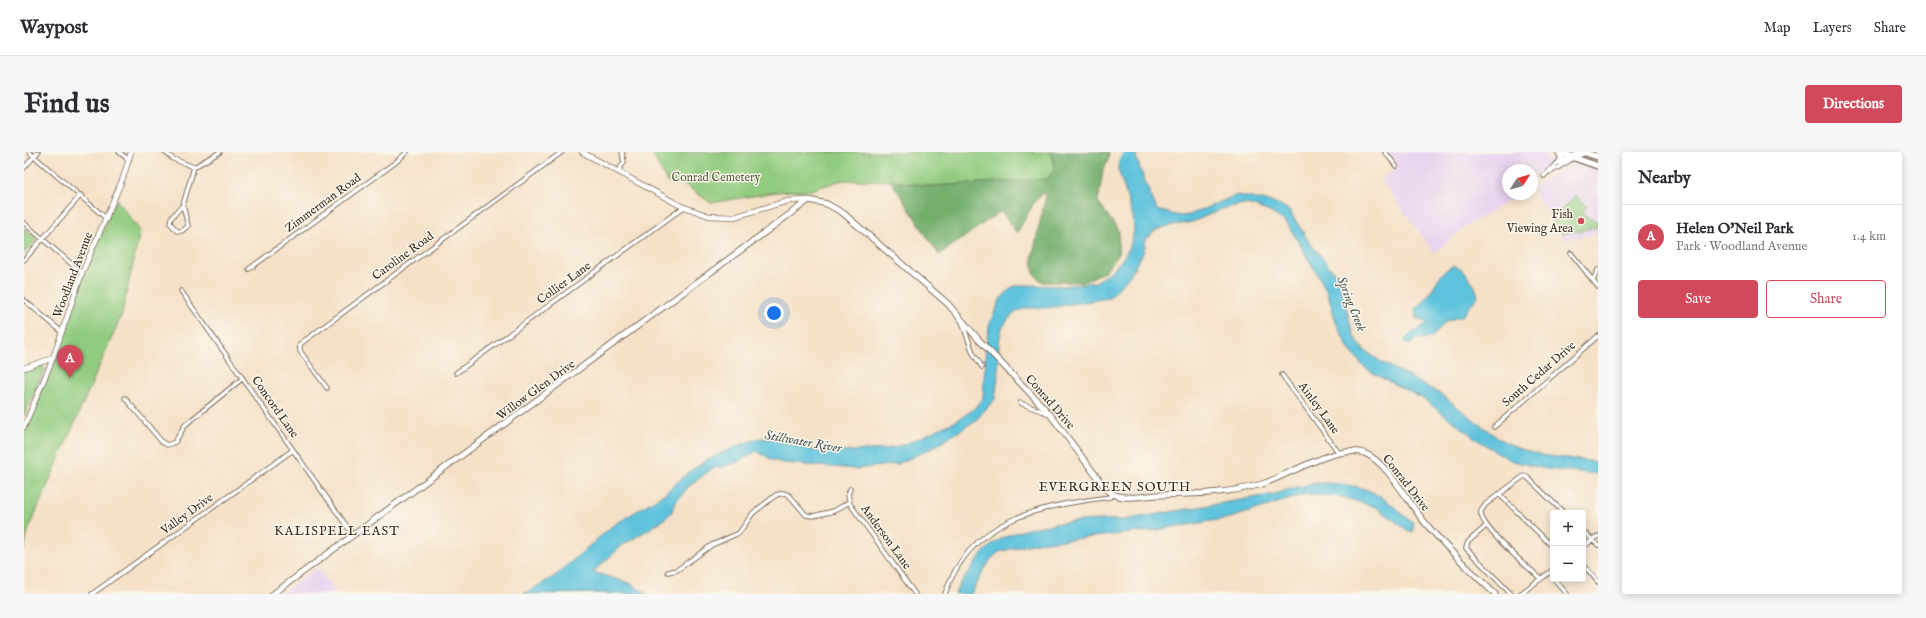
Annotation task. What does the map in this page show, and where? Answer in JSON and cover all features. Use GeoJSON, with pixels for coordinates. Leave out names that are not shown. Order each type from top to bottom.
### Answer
{"type":"FeatureCollection","features":[{"type":"Feature","properties":{"kind":"highway"},"geometry":{"type":"LineString","coordinates":[[1560,152],[1572,157],[1584,152]]}},
{"type":"Feature","properties":{"kind":"highway"},"geometry":{"type":"LineString","coordinates":[[1560,152],[1562,158],[1560,162]]}},
{"type":"Feature","properties":{"kind":"main road"},"geometry":{"type":"LineString","coordinates":[[1584,152],[1598,157]]}},
{"type":"Feature","properties":{"kind":"main road"},"geometry":{"type":"LineString","coordinates":[[1572,157],[1598,166]]}},
{"type":"Feature","properties":{"kind":"main road","name":"Conrad Drive"},"geometry":{"type":"LineString","coordinates":[[809,200],[828,204],[843,213],[937,294],[956,313],[978,340],[1051,416],[1106,488],[1114,494],[1121,496],[1145,496],[1238,490],[1274,479],[1339,453],[1358,452],[1368,455],[1380,463],[1427,525],[1495,594]]}},
{"type":"Feature","properties":{"kind":"main road","name":"Willow Glen Drive"},"geometry":{"type":"LineString","coordinates":[[273,594],[809,200]]}},
{"type":"Feature","properties":{"kind":"street"},"geometry":{"type":"LineString","coordinates":[[29,152],[107,218]]}},
{"type":"Feature","properties":{"kind":"street"},"geometry":{"type":"LineString","coordinates":[[24,168],[38,152]]}},
{"type":"Feature","properties":{"kind":"street"},"geometry":{"type":"LineString","coordinates":[[119,152],[129,160]]}},
{"type":"Feature","properties":{"kind":"street","name":"Woodland Avenue"},"geometry":{"type":"LineString","coordinates":[[24,427],[53,358],[82,272],[107,218],[131,152]]}},
{"type":"Feature","properties":{"kind":"street"},"geometry":{"type":"LineString","coordinates":[[165,152],[173,159],[194,167]]}},
{"type":"Feature","properties":{"kind":"street"},"geometry":{"type":"LineString","coordinates":[[183,205],[188,226],[182,231],[177,231],[170,223],[171,218],[183,205],[194,167],[220,152]]}},
{"type":"Feature","properties":{"kind":"street","name":"Zimmerman Road"},"geometry":{"type":"LineString","coordinates":[[249,269],[396,162],[407,152]]}},
{"type":"Feature","properties":{"kind":"street","name":"Caroline Road"},"geometry":{"type":"LineString","coordinates":[[327,388],[300,351],[300,344],[562,152]]}},
{"type":"Feature","properties":{"kind":"street","name":"Conrad Drive"},"geometry":{"type":"LineString","coordinates":[[582,152],[684,207],[709,216],[726,218],[743,215],[788,201],[809,200]]}},
{"type":"Feature","properties":{"kind":"street"},"geometry":{"type":"LineString","coordinates":[[618,171],[624,162],[622,152]]}},
{"type":"Feature","properties":{"kind":"street"},"geometry":{"type":"LineString","coordinates":[[1385,152],[1396,166]]}},
{"type":"Feature","properties":{"kind":"street"},"geometry":{"type":"LineString","coordinates":[[1572,157],[1572,159],[1544,176],[1560,162],[1572,157]]}},
{"type":"Feature","properties":{"kind":"street"},"geometry":{"type":"LineString","coordinates":[[24,260],[81,195]]}},
{"type":"Feature","properties":{"kind":"street","name":"Collier Lane"},"geometry":{"type":"LineString","coordinates":[[456,373],[684,207]]}},
{"type":"Feature","properties":{"kind":"street"},"geometry":{"type":"LineString","coordinates":[[24,223],[82,272]]}},
{"type":"Feature","properties":{"kind":"street"},"geometry":{"type":"LineString","coordinates":[[1571,253],[1598,287]]}},
{"type":"Feature","properties":{"kind":"street"},"geometry":{"type":"LineString","coordinates":[[1592,280],[1598,270]]}},
{"type":"Feature","properties":{"kind":"street","name":"Concord Lane"},"geometry":{"type":"LineString","coordinates":[[181,291],[353,535]]}},
{"type":"Feature","properties":{"kind":"street"},"geometry":{"type":"LineString","coordinates":[[24,300],[62,332]]}},
{"type":"Feature","properties":{"kind":"street"},"geometry":{"type":"LineString","coordinates":[[956,313],[965,329],[973,353],[982,367]]}},
{"type":"Feature","properties":{"kind":"street","name":"South Cedar Drive"},"geometry":{"type":"LineString","coordinates":[[1494,427],[1598,336]]}},
{"type":"Feature","properties":{"kind":"street"},"geometry":{"type":"LineString","coordinates":[[24,368],[53,358]]}},
{"type":"Feature","properties":{"kind":"street","name":"Ainley Lane"},"geometry":{"type":"LineString","coordinates":[[1282,375],[1339,453]]}},
{"type":"Feature","properties":{"kind":"street"},"geometry":{"type":"LineString","coordinates":[[125,398],[162,442],[167,445],[175,442],[185,425],[243,378]]}},
{"type":"Feature","properties":{"kind":"street"},"geometry":{"type":"LineString","coordinates":[[1020,404],[1041,410],[1051,416]]}},
{"type":"Feature","properties":{"kind":"street","name":"Valley Drive"},"geometry":{"type":"LineString","coordinates":[[92,594],[293,450]]}},
{"type":"Feature","properties":{"kind":"street"},"geometry":{"type":"LineString","coordinates":[[1540,579],[1486,526],[1481,518],[1481,511],[1486,504],[1526,476],[1561,510]]}},
{"type":"Feature","properties":{"kind":"street","name":"Anderson Lane"},"geometry":{"type":"LineString","coordinates":[[850,489],[848,495],[849,502],[915,594]]}},
{"type":"Feature","properties":{"kind":"street"},"geometry":{"type":"LineString","coordinates":[[668,572],[677,570],[712,545],[739,533],[753,513],[776,495],[784,493],[789,495],[806,515],[813,516],[834,511],[849,502]]}},
{"type":"Feature","properties":{"kind":"street"},"geometry":{"type":"LineString","coordinates":[[945,594],[952,576],[961,561],[987,535],[1001,524],[1017,517],[1050,507],[1110,497],[1114,494]]}},
{"type":"Feature","properties":{"kind":"street"},"geometry":{"type":"LineString","coordinates":[[1499,494],[1550,543]]}},
{"type":"Feature","properties":{"kind":"street"},"geometry":{"type":"LineString","coordinates":[[1486,526],[1468,542],[1466,548],[1511,594]]}},
{"type":"Feature","properties":{"kind":"street"},"geometry":{"type":"LineString","coordinates":[[1586,534],[1598,545]]}},
{"type":"Feature","properties":{"kind":"street"},"geometry":{"type":"LineString","coordinates":[[1586,546],[1598,536]]}},
{"type":"Feature","properties":{"kind":"street"},"geometry":{"type":"LineString","coordinates":[[1586,568],[1598,582]]}},
{"type":"Feature","properties":{"kind":"street"},"geometry":{"type":"LineString","coordinates":[[1523,593],[1549,573]]}},
{"type":"Feature","properties":{"kind":"street"},"geometry":{"type":"LineString","coordinates":[[1557,582],[1566,594]]}},
{"type":"Feature","properties":{"kind":"shaded area"},"geometry":{"type":"Polygon","coordinates":[[[1387,152],[1543,152],[1551,160],[1549,168],[1538,175],[1538,164],[1502,164],[1502,200],[1510,200],[1466,226],[1436,252],[1434,252],[1382,182],[1382,179],[1398,167],[1387,152]]]}},
{"type":"Feature","properties":{"kind":"shaded area"},"geometry":{"type":"Polygon","coordinates":[[[1574,162],[1598,168],[1598,234],[1564,240],[1538,198],[1538,184],[1574,162]]]}},
{"type":"Feature","properties":{"kind":"shaded area"},"geometry":{"type":"Polygon","coordinates":[[[317,567],[337,594],[281,594],[317,567]]]}},
{"type":"Feature","properties":{"kind":"green space","name":"Conrad Cemetery"},"geometry":{"type":"Polygon","coordinates":[[[651,152],[1049,152],[1052,155],[1055,167],[1048,179],[931,186],[891,181],[843,180],[811,190],[777,192],[711,203],[684,184],[667,182],[651,152]]]}},
{"type":"Feature","properties":{"kind":"green space"},"geometry":{"type":"Polygon","coordinates":[[[1049,152],[1109,152],[1108,160],[1103,171],[1098,202],[1119,231],[1118,255],[1104,272],[1083,282],[1042,282],[1034,274],[1032,258],[1046,195],[1044,193],[1035,201],[1017,233],[1001,211],[939,255],[891,181],[931,186],[1048,179],[1055,167],[1052,155],[1049,152]]]}},
{"type":"Feature","properties":{"kind":"green space"},"geometry":{"type":"Polygon","coordinates":[[[1576,195],[1587,206],[1582,212],[1590,219],[1598,221],[1598,227],[1562,234],[1552,220],[1576,195]]]}},
{"type":"Feature","properties":{"kind":"green space"},"geometry":{"type":"Polygon","coordinates":[[[116,199],[140,231],[122,314],[29,528],[24,550],[24,434],[67,329],[84,275],[116,199]]]}},
{"type":"Feature","properties":{"kind":"green space"},"geometry":{"type":"Polygon","coordinates":[[[24,228],[37,239],[24,254],[24,228]]]}},
{"type":"Feature","properties":{"kind":"green space"},"geometry":{"type":"Polygon","coordinates":[[[42,364],[45,369],[24,416],[24,371],[42,364]]]}},
{"type":"Feature","properties":{"kind":"water"},"geometry":{"type":"Polygon","coordinates":[[[1124,152],[1135,152],[1140,169],[1157,210],[1180,216],[1189,215],[1237,195],[1276,203],[1289,210],[1309,242],[1339,278],[1353,335],[1364,350],[1380,361],[1439,393],[1495,436],[1517,448],[1541,455],[1598,462],[1598,474],[1546,469],[1512,461],[1482,443],[1422,398],[1380,377],[1364,367],[1349,349],[1336,322],[1327,291],[1287,223],[1270,212],[1251,205],[1243,204],[1225,208],[1192,222],[1164,227],[1155,231],[1146,239],[1144,251],[1130,275],[1109,298],[1048,308],[1027,308],[1018,311],[1009,318],[1002,328],[999,342],[998,376],[995,399],[975,421],[936,446],[898,464],[855,469],[784,463],[772,460],[757,451],[738,462],[723,467],[713,468],[689,486],[677,500],[671,513],[662,521],[623,545],[593,572],[629,583],[648,594],[524,594],[555,576],[611,527],[664,494],[689,472],[710,458],[745,443],[760,438],[773,439],[823,453],[886,449],[906,444],[958,420],[975,408],[983,397],[986,344],[990,322],[1001,298],[1012,287],[1021,285],[1063,286],[1096,282],[1108,274],[1120,262],[1127,252],[1134,230],[1133,216],[1118,169],[1119,160],[1124,152]]]}},
{"type":"Feature","properties":{"kind":"water"},"geometry":{"type":"Polygon","coordinates":[[[1454,265],[1469,278],[1475,286],[1478,296],[1462,316],[1446,321],[1432,337],[1419,339],[1408,345],[1404,341],[1412,333],[1428,323],[1416,319],[1415,310],[1427,298],[1436,282],[1445,271],[1454,265]]]}},
{"type":"Feature","properties":{"kind":"water"},"geometry":{"type":"Polygon","coordinates":[[[1318,483],[1348,485],[1370,491],[1390,503],[1413,523],[1413,532],[1407,530],[1376,507],[1342,497],[1306,494],[1230,518],[1150,531],[1036,543],[999,552],[990,560],[971,594],[955,594],[961,582],[984,552],[996,542],[1023,530],[1040,526],[1093,520],[1123,520],[1275,494],[1296,487],[1318,483]]]}},
{"type":"Feature","properties":{"kind":"place","name":"Fish Viewing Area"},"geometry":{"type":"Point","coordinates":[1581,221]}},
{"type":"Feature","properties":{"kind":"place","name":"Helen O'Neil Park"},"geometry":{"type":"Point","coordinates":[70,378]}},
{"type":"Feature","properties":{"kind":"district","name":"EVERGREEN SOUTH"},"geometry":{"type":"Point","coordinates":[1115,487]}},
{"type":"Feature","properties":{"kind":"district","name":"KALISPELL EAST"},"geometry":{"type":"Point","coordinates":[337,531]}},
{"type":"Feature","properties":{"kind":"water label","name":"Spring Creek"},"geometry":{"type":"Point","coordinates":[1351,304]}},
{"type":"Feature","properties":{"kind":"water label","name":"Stillwater River"},"geometry":{"type":"Point","coordinates":[803,442]}}]}
